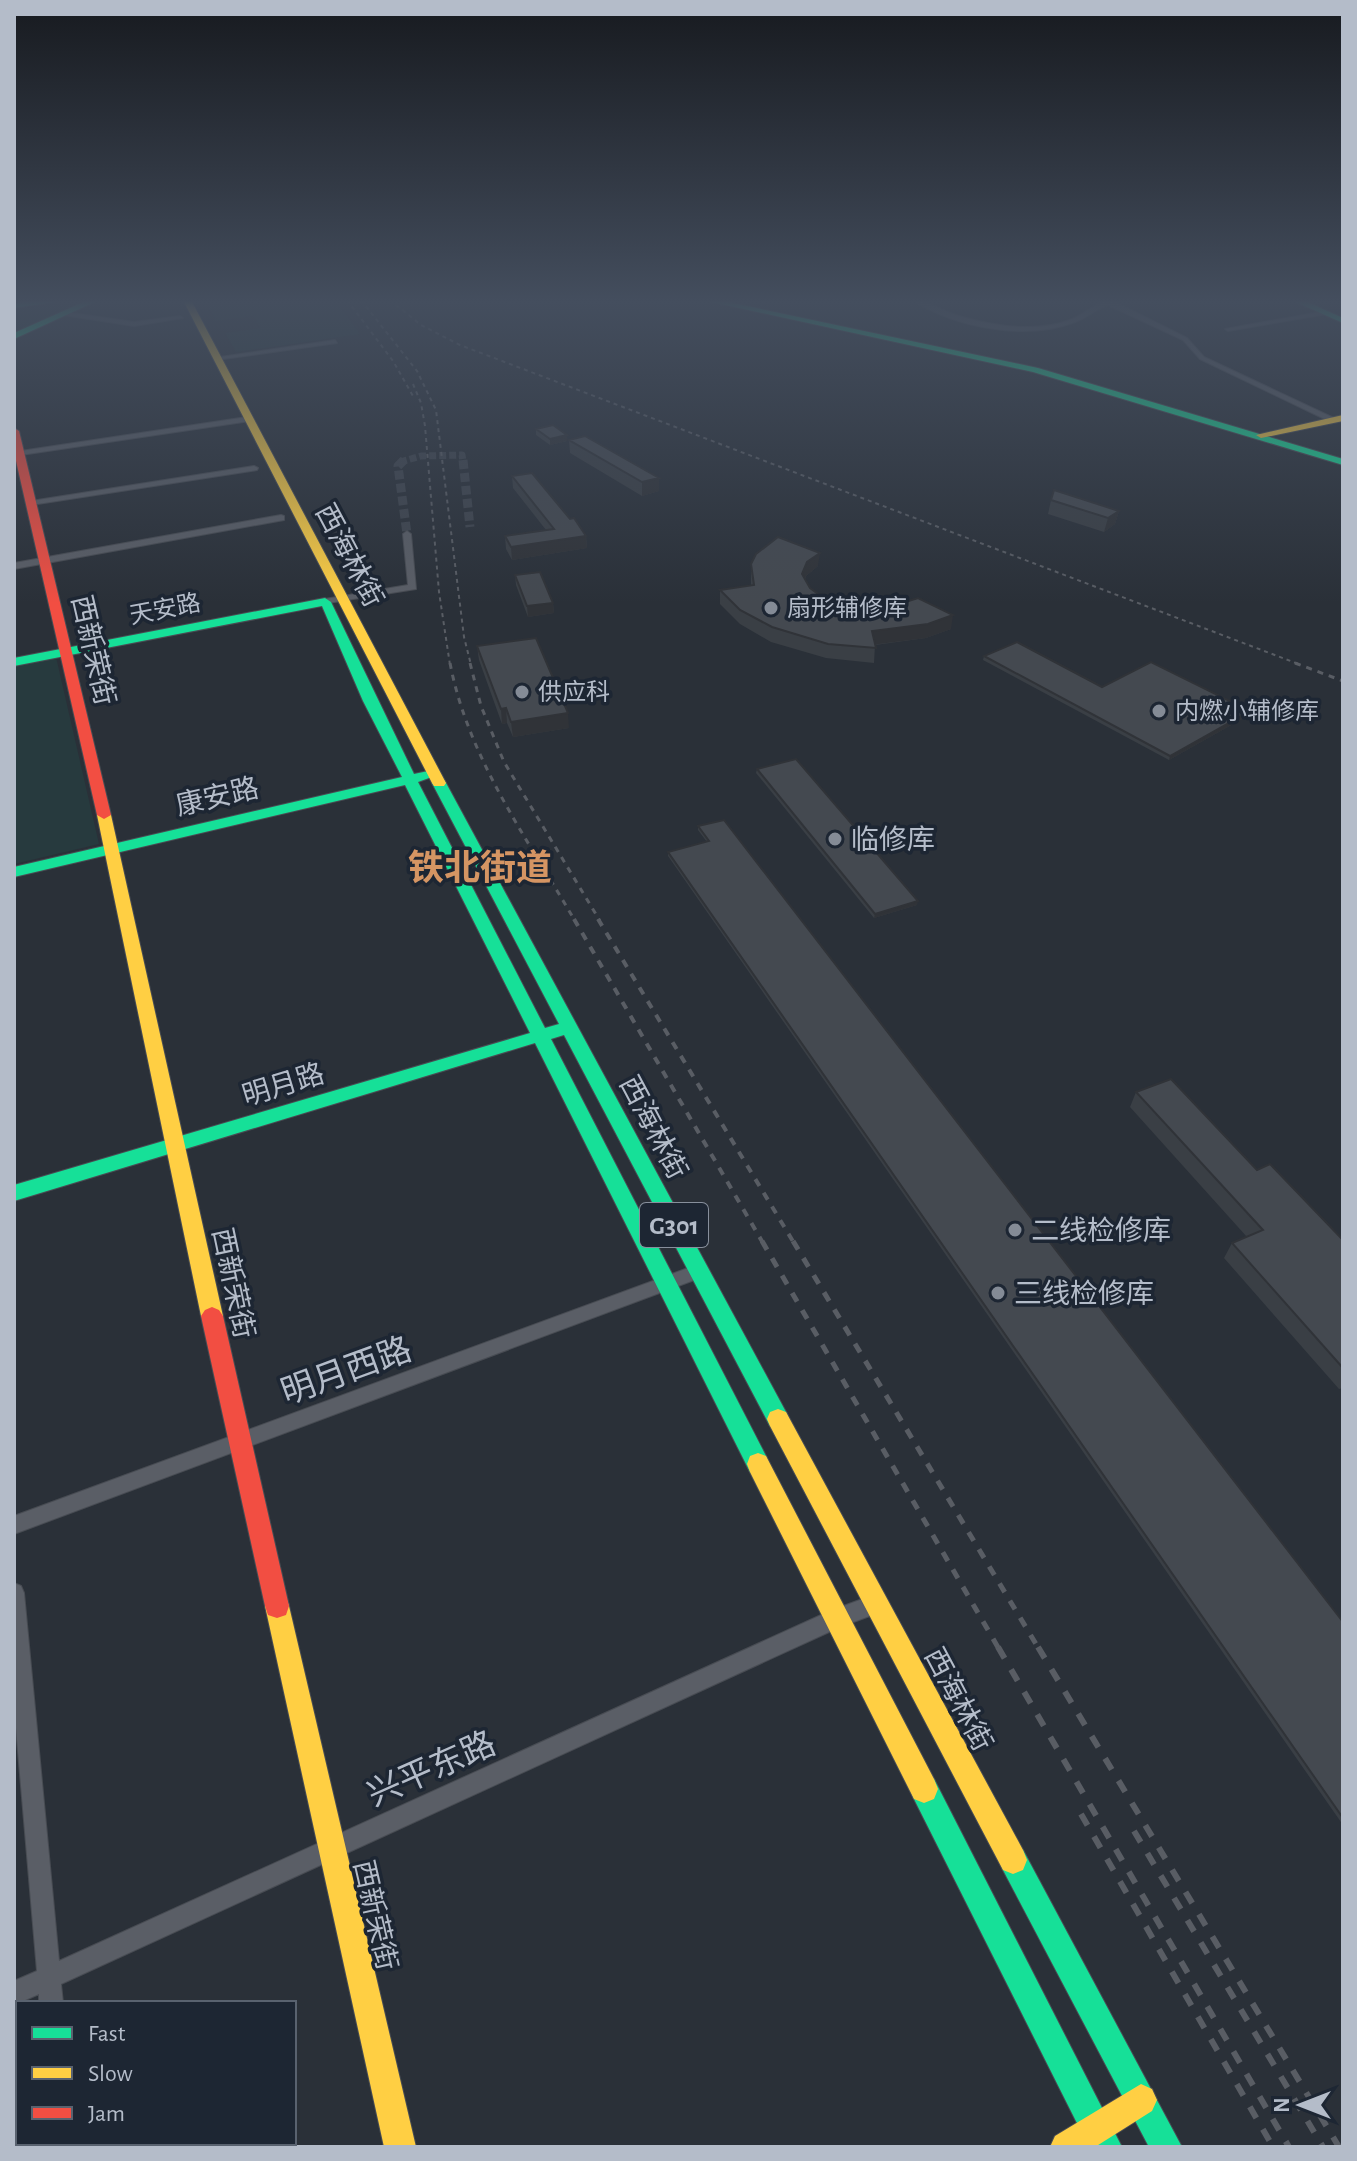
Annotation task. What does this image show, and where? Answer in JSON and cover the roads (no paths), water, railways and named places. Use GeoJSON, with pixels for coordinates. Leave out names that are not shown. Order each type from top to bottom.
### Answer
{"type":"FeatureCollection","features":[{"type":"Feature","properties":{"kind":"main road","name":"西海林街"},"geometry":{"type":"LineString","coordinates":[[229,401],[333,601],[410,779],[1106,2147]]}},
{"type":"Feature","properties":{"kind":"main road","name":"西海林街"},"geometry":{"type":"LineString","coordinates":[[232,401],[254,468],[433,774],[1166,2147]]}},
{"type":"Feature","properties":{"kind":"main road"},"geometry":{"type":"LineString","coordinates":[[1138,401],[1343,462]]}},
{"type":"Feature","properties":{"kind":"main road"},"geometry":{"type":"LineString","coordinates":[[1256,436],[1339,419]]}},
{"type":"Feature","properties":{"kind":"main road","name":"西新荣街"},"geometry":{"type":"LineString","coordinates":[[14,431],[28,505],[112,849],[239,1441],[400,2147]]}},
{"type":"Feature","properties":{"kind":"main road","name":"天安路"},"geometry":{"type":"LineString","coordinates":[[14,662],[333,601]]}},
{"type":"Feature","properties":{"kind":"main road","name":"康安路"},"geometry":{"type":"LineString","coordinates":[[14,872],[433,774]]}},
{"type":"Feature","properties":{"kind":"main road","name":"明月路"},"geometry":{"type":"LineString","coordinates":[[14,1193],[569,1027]]}},
{"type":"Feature","properties":{"kind":"main road"},"geometry":{"type":"LineString","coordinates":[[1066,2147],[1141,2100]]}},
{"type":"Feature","properties":{"kind":"street"},"geometry":{"type":"LineString","coordinates":[[1298,401],[1339,419]]}},
{"type":"Feature","properties":{"kind":"street"},"geometry":{"type":"LineString","coordinates":[[17,454],[239,420]]}},
{"type":"Feature","properties":{"kind":"street"},"geometry":{"type":"LineString","coordinates":[[28,505],[254,468]]}},
{"type":"Feature","properties":{"kind":"street"},"geometry":{"type":"LineString","coordinates":[[14,566],[281,518]]}},
{"type":"Feature","properties":{"kind":"street"},"geometry":{"type":"LineString","coordinates":[[333,601],[413,587],[407,534]]}},
{"type":"Feature","properties":{"kind":"street","name":"明月西路"},"geometry":{"type":"LineString","coordinates":[[14,1525],[699,1271]]}},
{"type":"Feature","properties":{"kind":"street"},"geometry":{"type":"LineString","coordinates":[[14,1593],[51,2001]]}},
{"type":"Feature","properties":{"kind":"street","name":"兴平东路"},"geometry":{"type":"LineString","coordinates":[[14,1993],[837,1618],[876,1604]]}},
{"type":"Feature","properties":{"kind":"tunnel"},"geometry":{"type":"LineString","coordinates":[[403,461],[421,456],[462,455],[463,462]]}},
{"type":"Feature","properties":{"kind":"tunnel"},"geometry":{"type":"LineString","coordinates":[[463,460],[470,527]]}},
{"type":"Feature","properties":{"kind":"tunnel"},"geometry":{"type":"LineString","coordinates":[[403,461],[398,466],[407,534]]}},
{"type":"Feature","properties":{"kind":"railway"},"geometry":{"type":"LineString","coordinates":[[420,401],[425,426],[439,592],[450,665]]}},
{"type":"Feature","properties":{"kind":"railway"},"geometry":{"type":"LineString","coordinates":[[432,401],[436,410],[464,637],[471,665]]}},
{"type":"Feature","properties":{"kind":"railway"},"geometry":{"type":"LineString","coordinates":[[607,401],[1301,665]]}},
{"type":"Feature","properties":{"kind":"railway"},"geometry":{"type":"LineString","coordinates":[[450,663],[470,732],[485,764],[575,921]]}},
{"type":"Feature","properties":{"kind":"railway"},"geometry":{"type":"LineString","coordinates":[[470,663],[481,706],[504,762],[600,921]]}},
{"type":"Feature","properties":{"kind":"railway"},"geometry":{"type":"LineString","coordinates":[[1295,663],[1343,681]]}},
{"type":"Feature","properties":{"kind":"railway"},"geometry":{"type":"LineString","coordinates":[[574,919],[763,1243]]}},
{"type":"Feature","properties":{"kind":"railway"},"geometry":{"type":"LineString","coordinates":[[598,919],[794,1243]]}},
{"type":"Feature","properties":{"kind":"railway"},"geometry":{"type":"LineString","coordinates":[[762,1241],[999,1649]]}},
{"type":"Feature","properties":{"kind":"railway"},"geometry":{"type":"LineString","coordinates":[[793,1241],[1039,1649]]}},
{"type":"Feature","properties":{"kind":"railway"},"geometry":{"type":"LineString","coordinates":[[998,1647],[1289,2147]]}},
{"type":"Feature","properties":{"kind":"railway"},"geometry":{"type":"LineString","coordinates":[[1038,1647],[1339,2147]]}},
{"type":"Feature","properties":{"kind":"railway"},"geometry":{"type":"LineString","coordinates":[[1081,1814],[1273,2147]]}},
{"type":"Feature","properties":{"kind":"railway"},"geometry":{"type":"LineString","coordinates":[[1134,1831],[1323,2147]]}},
{"type":"Feature","properties":{"kind":"place","name":"扇形辅修库"},"geometry":{"type":"Point","coordinates":[771,608]}},
{"type":"Feature","properties":{"kind":"place","name":"供应科"},"geometry":{"type":"Point","coordinates":[522,692]}},
{"type":"Feature","properties":{"kind":"place","name":"内燃小辅修库"},"geometry":{"type":"Point","coordinates":[1159,711]}},
{"type":"Feature","properties":{"kind":"place","name":"临修库"},"geometry":{"type":"Point","coordinates":[835,839]}},
{"type":"Feature","properties":{"kind":"place","name":"二线检修库"},"geometry":{"type":"Point","coordinates":[1015,1230]}},
{"type":"Feature","properties":{"kind":"place","name":"三线检修库"},"geometry":{"type":"Point","coordinates":[998,1293]}},
{"type":"Feature","properties":{"kind":"district","name":"铁北街道"},"geometry":{"type":"Point","coordinates":[480,867]}}]}
